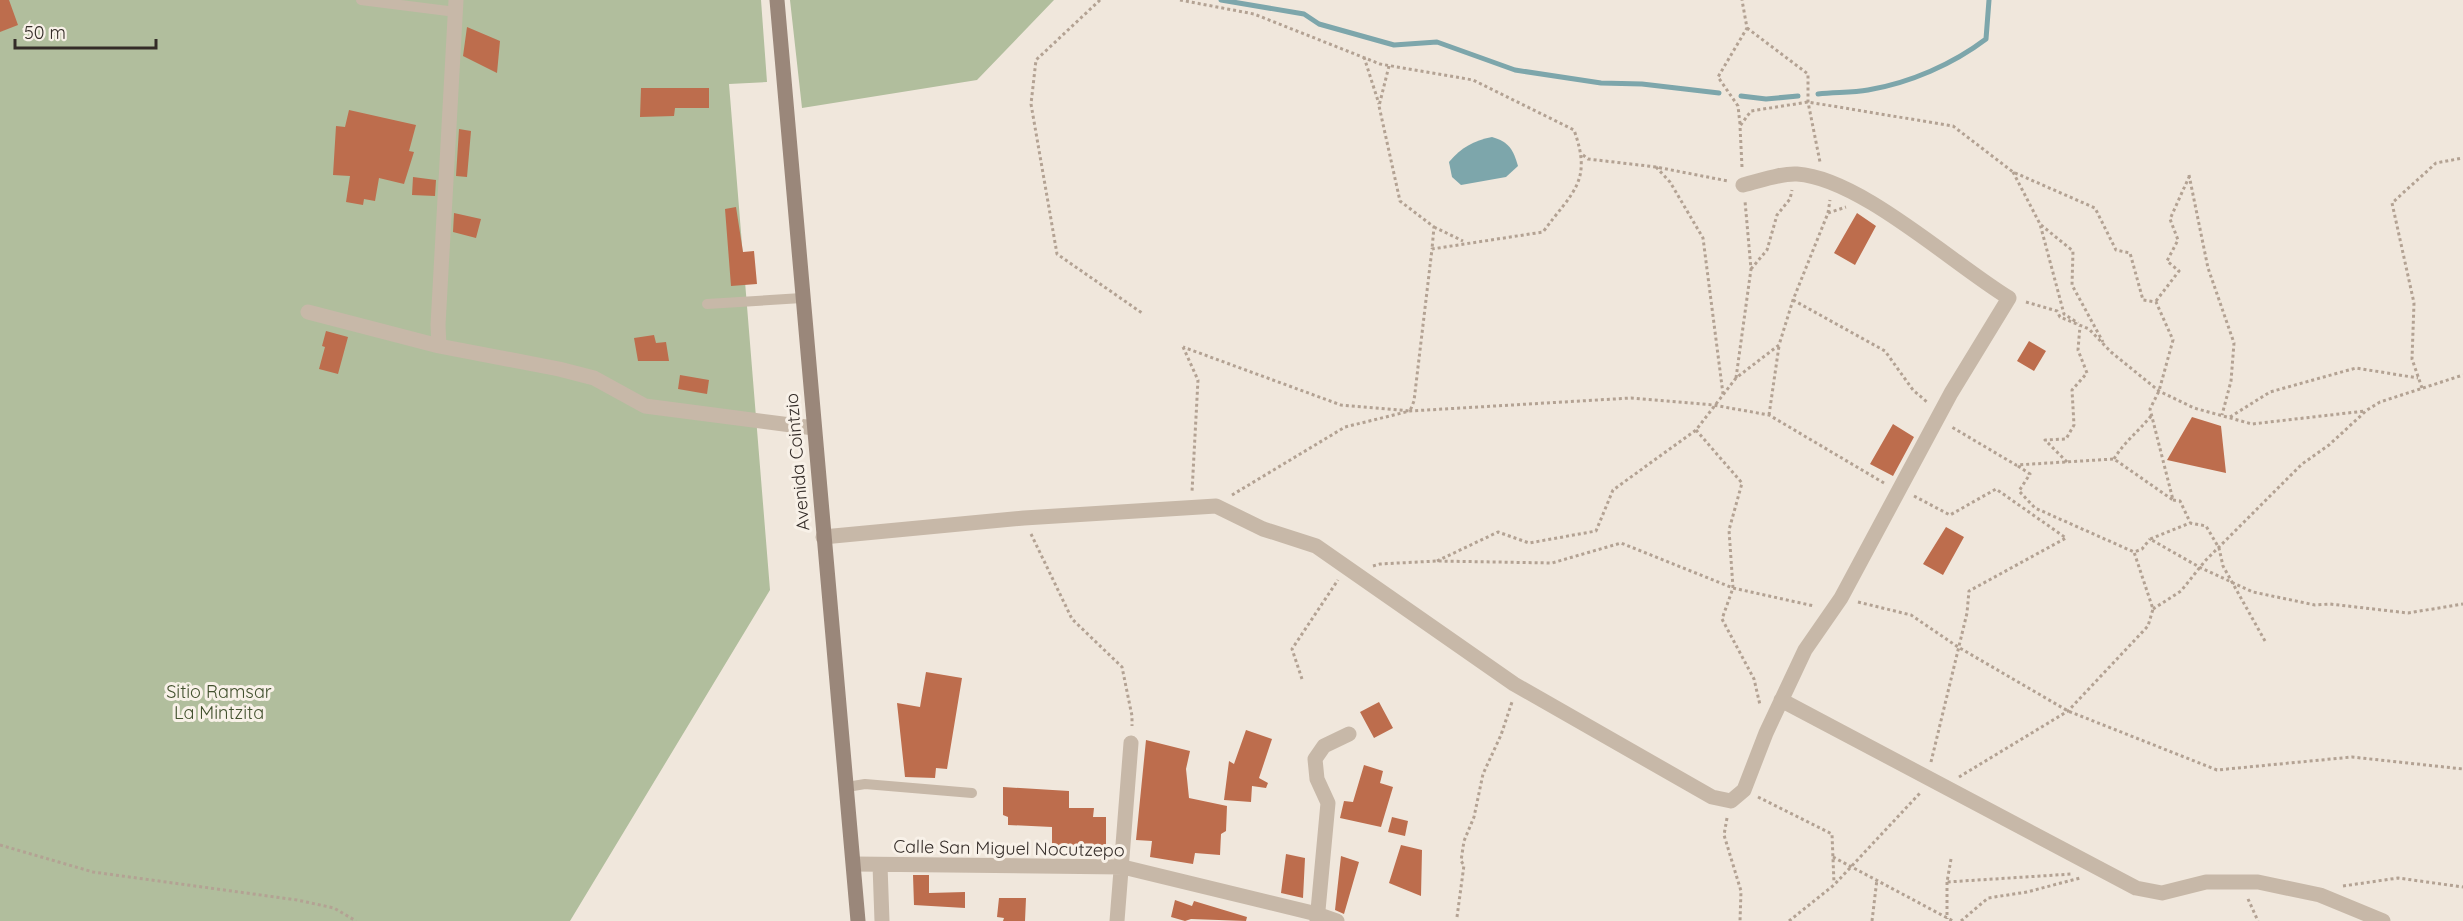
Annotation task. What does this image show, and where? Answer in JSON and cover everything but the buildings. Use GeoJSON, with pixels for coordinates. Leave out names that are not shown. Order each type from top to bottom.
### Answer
{"type":"FeatureCollection","features":[{"type":"Feature","properties":{"kind":"main road","name":"Avenida Cointzio"},"geometry":{"type":"LineString","coordinates":[[777,0],[858,921]]}},
{"type":"Feature","properties":{"kind":"street"},"geometry":{"type":"LineString","coordinates":[[439,346],[438,325],[456,6]]}},
{"type":"Feature","properties":{"kind":"street"},"geometry":{"type":"LineString","coordinates":[[824,537],[1024,518],[1216,506],[1263,529],[1316,546],[1514,684],[1712,797],[1731,801],[1744,790],[1766,733],[1805,650],[1837,604],[1939,416],[2009,298],[1982,282],[1896,218],[1823,178],[1795,174],[1743,185]]}},
{"type":"Feature","properties":{"kind":"street"},"geometry":{"type":"LineString","coordinates":[[308,312],[439,346],[594,378],[645,406],[814,428]]}},
{"type":"Feature","properties":{"kind":"street"},"geometry":{"type":"LineString","coordinates":[[1781,700],[2136,888],[2162,893],[2206,882],[2258,882],[2320,895],[2384,921]]}},
{"type":"Feature","properties":{"kind":"street"},"geometry":{"type":"LineString","coordinates":[[1317,917],[1328,803],[1317,779],[1315,759],[1324,746],[1349,734]]}},
{"type":"Feature","properties":{"kind":"street"},"geometry":{"type":"LineString","coordinates":[[1117,921],[1131,743]]}},
{"type":"Feature","properties":{"kind":"street","name":"Calle San Miguel Nocutzepo"},"geometry":{"type":"LineString","coordinates":[[854,864],[1123,867],[1337,921]]}},
{"type":"Feature","properties":{"kind":"street"},"geometry":{"type":"LineString","coordinates":[[880,865],[882,921]]}},
{"type":"Feature","properties":{"kind":"lane"},"geometry":{"type":"LineString","coordinates":[[361,0],[456,6]]}},
{"type":"Feature","properties":{"kind":"lane"},"geometry":{"type":"LineString","coordinates":[[707,304],[802,298]]}},
{"type":"Feature","properties":{"kind":"lane"},"geometry":{"type":"LineString","coordinates":[[847,787],[865,784],[972,793]]}},
{"type":"Feature","properties":{"kind":"path"},"geometry":{"type":"LineString","coordinates":[[1100,0],[1036,60],[1031,104],[1057,254],[1142,313]]}},
{"type":"Feature","properties":{"kind":"path"},"geometry":{"type":"LineString","coordinates":[[1180,0],[1254,14],[1389,66],[1473,80],[1574,130],[1583,155],[1581,180],[1543,232],[1464,242],[1432,249]]}},
{"type":"Feature","properties":{"kind":"path"},"geometry":{"type":"LineString","coordinates":[[1740,126],[1738,106],[1718,77],[1747,28],[1742,0]]}},
{"type":"Feature","properties":{"kind":"path"},"geometry":{"type":"LineString","coordinates":[[1747,28],[1808,74],[1808,102],[1823,178]]}},
{"type":"Feature","properties":{"kind":"path"},"geometry":{"type":"LineString","coordinates":[[1364,57],[1379,106],[1400,201],[1434,227],[1464,242]]}},
{"type":"Feature","properties":{"kind":"path"},"geometry":{"type":"LineString","coordinates":[[1379,106],[1389,66]]}},
{"type":"Feature","properties":{"kind":"path"},"geometry":{"type":"LineString","coordinates":[[1583,155],[1588,159],[1656,166],[1743,185]]}},
{"type":"Feature","properties":{"kind":"path"},"geometry":{"type":"LineString","coordinates":[[2422,388],[2412,359],[2414,303],[2392,203],[2436,163],[2463,158]]}},
{"type":"Feature","properties":{"kind":"path"},"geometry":{"type":"LineString","coordinates":[[1656,166],[1670,182],[1703,238],[1723,394]]}},
{"type":"Feature","properties":{"kind":"path"},"geometry":{"type":"LineString","coordinates":[[2156,302],[2144,300],[2130,253],[2116,250],[2096,208],[2013,172],[2040,224],[2064,314],[2089,329],[2159,392],[2194,408],[2252,424],[2367,410]]}},
{"type":"Feature","properties":{"kind":"path"},"geometry":{"type":"LineString","coordinates":[[1751,269],[1767,250],[1777,215],[1790,199],[1795,174]]}},
{"type":"Feature","properties":{"kind":"path"},"geometry":{"type":"LineString","coordinates":[[2156,302],[2180,271],[2167,261],[2178,240],[2170,219],[2189,176],[2208,268],[2234,344],[2231,381],[2221,416]]}},
{"type":"Feature","properties":{"kind":"path"},"geometry":{"type":"LineString","coordinates":[[1768,415],[1779,345],[1793,300],[1828,213],[1848,206]]}},
{"type":"Feature","properties":{"kind":"path"},"geometry":{"type":"LineString","coordinates":[[2040,224],[2073,252],[2072,285],[2106,346]]}},
{"type":"Feature","properties":{"kind":"path"},"geometry":{"type":"LineString","coordinates":[[1410,411],[1414,401],[1434,227]]}},
{"type":"Feature","properties":{"kind":"path"},"geometry":{"type":"LineString","coordinates":[[2009,298],[2057,311],[2060,317],[2089,329]]}},
{"type":"Feature","properties":{"kind":"path"},"geometry":{"type":"LineString","coordinates":[[1793,300],[1885,351],[1913,390],[1944,422],[2030,474],[2019,491],[2035,508],[2134,552],[2142,549],[2150,539],[2190,523],[2206,526],[2219,548],[2223,567],[2265,641]]}},
{"type":"Feature","properties":{"kind":"path"},"geometry":{"type":"LineString","coordinates":[[2156,302],[2173,340],[2159,392],[2150,409],[2173,500]]}},
{"type":"Feature","properties":{"kind":"path"},"geometry":{"type":"LineString","coordinates":[[2067,462],[2045,440],[2066,439],[2074,425],[2072,390],[2087,373],[2078,350],[2080,326]]}},
{"type":"Feature","properties":{"kind":"path"},"geometry":{"type":"LineString","coordinates":[[1437,561],[1498,532],[1529,543],[1596,531],[1613,490],[1696,430],[1736,378],[1779,345]]}},
{"type":"Feature","properties":{"kind":"path"},"geometry":{"type":"LineString","coordinates":[[1189,507],[1198,380],[1183,347],[1341,405],[1410,411],[1630,398],[1713,405],[1768,415],[1876,480],[1900,489],[1950,515],[1996,489],[2066,538],[1969,591],[1967,614],[1927,776]]}},
{"type":"Feature","properties":{"kind":"path"},"geometry":{"type":"LineString","coordinates":[[2230,418],[2270,392],[2356,368],[2418,378]]}},
{"type":"Feature","properties":{"kind":"path"},"geometry":{"type":"LineString","coordinates":[[2153,609],[2181,591],[2219,548],[2302,464],[2329,445],[2367,410],[2380,402],[2463,375]]}},
{"type":"Feature","properties":{"kind":"path"},"geometry":{"type":"LineString","coordinates":[[1216,506],[1345,427],[1410,411]]}},
{"type":"Feature","properties":{"kind":"path"},"geometry":{"type":"LineString","coordinates":[[2114,459],[2125,441],[2132,438],[2151,416]]}},
{"type":"Feature","properties":{"kind":"path"},"geometry":{"type":"LineString","coordinates":[[1696,430],[1742,483],[1730,530],[1733,588],[1722,618],[1754,679],[1766,733]]}},
{"type":"Feature","properties":{"kind":"path"},"geometry":{"type":"LineString","coordinates":[[2016,465],[2114,459],[2173,500],[2180,501],[2190,523]]}},
{"type":"Feature","properties":{"kind":"path"},"geometry":{"type":"LineString","coordinates":[[1024,518],[1072,619],[1122,667],[1132,716],[1131,743]]}},
{"type":"Feature","properties":{"kind":"path"},"geometry":{"type":"LineString","coordinates":[[2150,539],[2201,568],[2253,592],[2315,605],[2330,604],[2408,613],[2463,604]]}},
{"type":"Feature","properties":{"kind":"path"},"geometry":{"type":"LineString","coordinates":[[1302,679],[1292,650],[1352,573],[1380,564],[1437,561],[1552,563],[1621,543],[1733,588],[1911,615],[1958,647],[2068,711],[2217,770],[2352,758],[2463,770]]}},
{"type":"Feature","properties":{"kind":"path"},"geometry":{"type":"LineString","coordinates":[[1789,921],[1834,885],[1920,793],[1945,786],[2068,711],[2148,626],[2153,609],[2134,552]]}},
{"type":"Feature","properties":{"kind":"path"},"geometry":{"type":"LineString","coordinates":[[1457,917],[1464,865],[1461,861],[1464,841],[1474,817],[1483,774],[1512,706],[1514,684]]}},
{"type":"Feature","properties":{"kind":"path"},"geometry":{"type":"LineString","coordinates":[[1744,790],[1832,834],[1834,885]]}},
{"type":"Feature","properties":{"kind":"path"},"geometry":{"type":"LineString","coordinates":[[1731,801],[1724,835],[1741,891],[1740,921]]}},
{"type":"Feature","properties":{"kind":"path"},"geometry":{"type":"LineString","coordinates":[[0,845],[93,872],[285,898],[334,908],[356,921]]}},
{"type":"Feature","properties":{"kind":"path"},"geometry":{"type":"LineString","coordinates":[[1833,857],[1953,921]]}},
{"type":"Feature","properties":{"kind":"path"},"geometry":{"type":"LineString","coordinates":[[1947,919],[1947,882],[1951,859]]}},
{"type":"Feature","properties":{"kind":"path"},"geometry":{"type":"LineString","coordinates":[[1947,882],[2067,873],[2086,877],[2027,892],[1988,898],[1961,921]]}},
{"type":"Feature","properties":{"kind":"path"},"geometry":{"type":"LineString","coordinates":[[2320,895],[2352,883],[2398,878],[2463,887]]}},
{"type":"Feature","properties":{"kind":"path"},"geometry":{"type":"LineString","coordinates":[[1872,921],[1877,879]]}},
{"type":"Feature","properties":{"kind":"green space","name":"Sitio Ramsar La Mintzita"},"geometry":{"type":"Polygon","coordinates":[[[0,0],[761,0],[767,82],[729,84],[770,590],[570,921],[0,921],[0,0]]]}},
{"type":"Feature","properties":{"kind":"green space"},"geometry":{"type":"Polygon","coordinates":[[[790,0],[1054,0],[977,80],[802,108],[790,0]]]}},
{"type":"Feature","properties":{"kind":"water"},"geometry":{"type":"Polygon","coordinates":[[[1492,137],[1503,141],[1510,147],[1518,166],[1506,177],[1461,185],[1452,177],[1449,162],[1468,145],[1492,137]]]}},
{"type":"Feature","properties":{"kind":"waterway"},"geometry":{"type":"LineString","coordinates":[[1221,0],[1304,14],[1319,24],[1394,45],[1437,42],[1515,70],[1601,83],[1642,84],[1719,93]]}},
{"type":"Feature","properties":{"kind":"waterway"},"geometry":{"type":"LineString","coordinates":[[1818,94],[1862,91],[1900,83],[1960,57],[1986,39],[1989,0]]}},
{"type":"Feature","properties":{"kind":"waterway"},"geometry":{"type":"LineString","coordinates":[[1741,96],[1766,99],[1798,96]]}}]}
